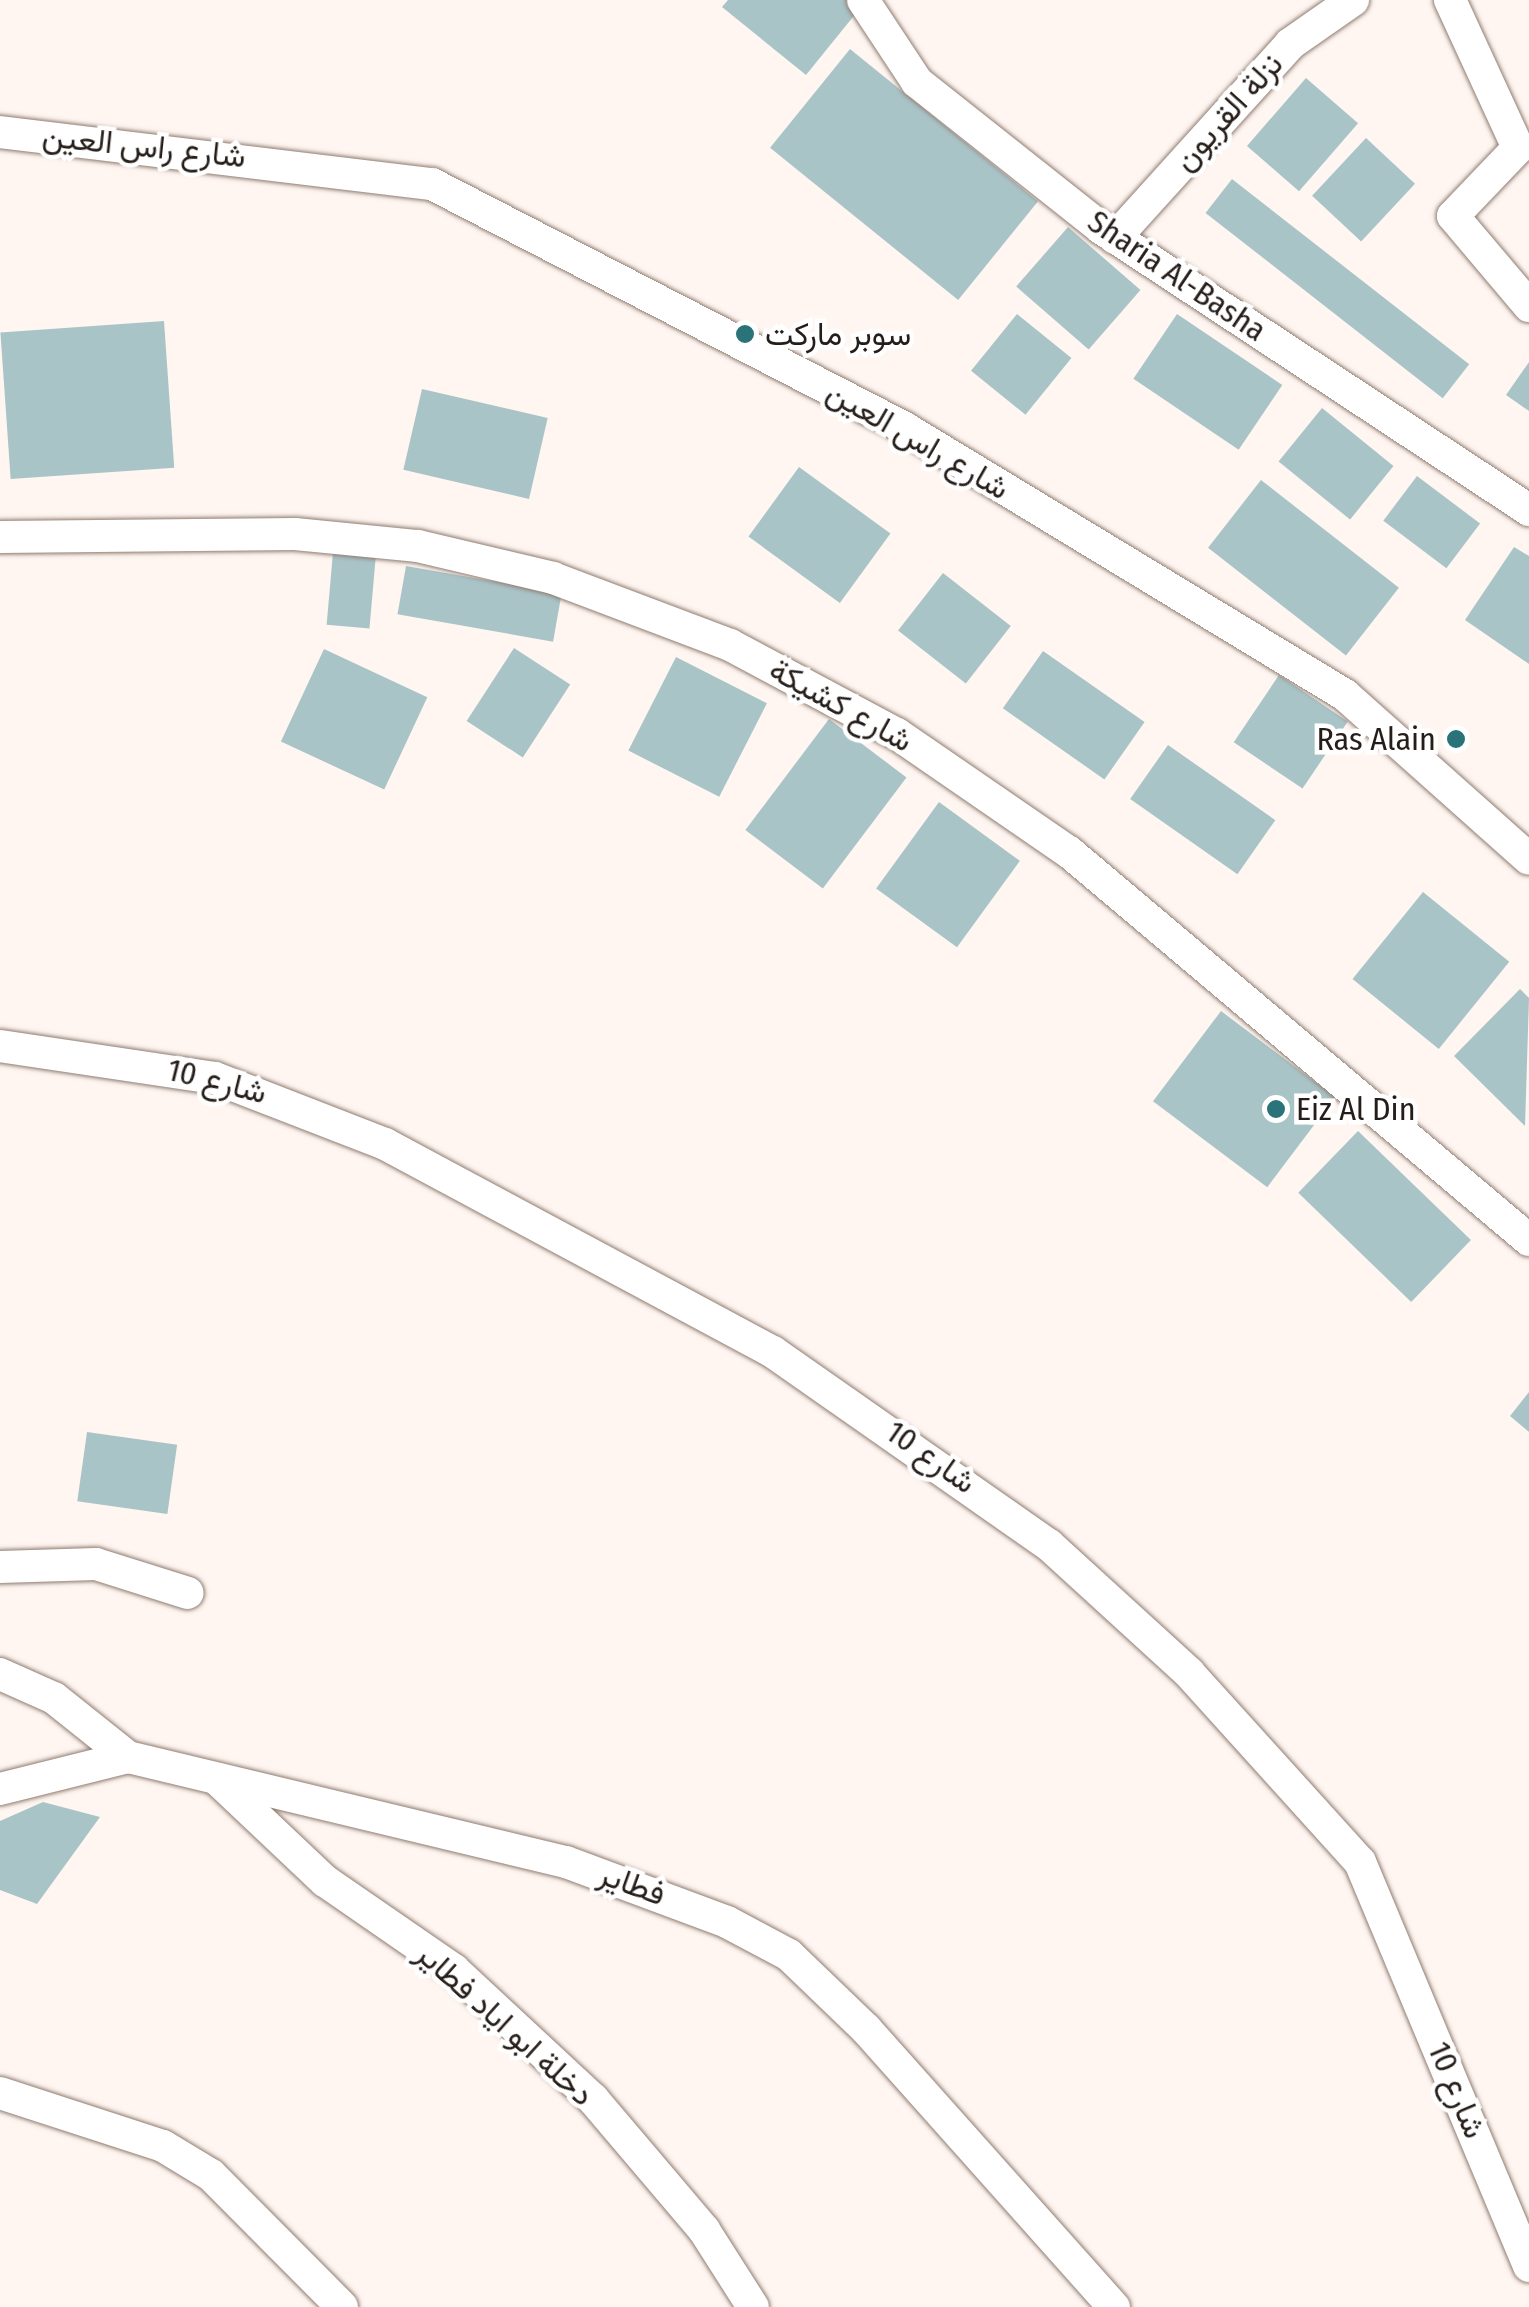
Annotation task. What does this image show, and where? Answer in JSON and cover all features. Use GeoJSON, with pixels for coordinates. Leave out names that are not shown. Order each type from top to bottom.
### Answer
{"type":"FeatureCollection","features":[{"type":"Feature","properties":{"kind":"street","name":"Sharia Al-Basha"},"geometry":{"type":"LineString","coordinates":[[863,0],[917,82],[1115,238],[1529,510]]}},
{"type":"Feature","properties":{"kind":"street","name":"نزلة القريون"},"geometry":{"type":"LineString","coordinates":[[1115,238],[1290,44],[1354,0]]}},
{"type":"Feature","properties":{"kind":"street"},"geometry":{"type":"LineString","coordinates":[[1450,0],[1518,148],[1453,216],[1529,306]]}},
{"type":"Feature","properties":{"kind":"street","name":"شارع راس العين"},"geometry":{"type":"LineString","coordinates":[[0,132],[432,184],[903,427],[1345,695],[1529,860]]}},
{"type":"Feature","properties":{"kind":"street","name":"شارع كشيكة"},"geometry":{"type":"LineString","coordinates":[[0,537],[295,534],[418,546],[553,578],[730,645],[897,734],[1069,852],[1529,1240]]}},
{"type":"Feature","properties":{"kind":"street","name":"شارع 10"},"geometry":{"type":"LineString","coordinates":[[0,1046],[176,1069],[324,1114],[718,1320],[924,1450],[1049,1544],[1189,1673],[1360,1862],[1529,2266]]}},
{"type":"Feature","properties":{"kind":"street"},"geometry":{"type":"LineString","coordinates":[[0,1566],[96,1564],[188,1593]]}},
{"type":"Feature","properties":{"kind":"street"},"geometry":{"type":"LineString","coordinates":[[0,1674],[54,1698],[128,1757]]}},
{"type":"Feature","properties":{"kind":"street","name":"فطاير"},"geometry":{"type":"LineString","coordinates":[[0,1789],[128,1757],[566,1862],[780,1949],[972,2138],[1114,2307]]}},
{"type":"Feature","properties":{"kind":"street","name":"دخلة ابو اياد فطاير"},"geometry":{"type":"LineString","coordinates":[[217,1780],[325,1881],[454,1970],[593,2100],[704,2230],[753,2307]]}},
{"type":"Feature","properties":{"kind":"street"},"geometry":{"type":"LineString","coordinates":[[0,2093],[163,2146],[211,2175],[342,2307]]}},
{"type":"Feature","properties":{"kind":"building"},"geometry":{"type":"Polygon","coordinates":[[[728,0],[852,0],[861,7],[806,75],[722,7],[728,0]]]}},
{"type":"Feature","properties":{"kind":"building"},"geometry":{"type":"Polygon","coordinates":[[[850,49],[1038,201],[958,300],[770,148],[850,49]]]}},
{"type":"Feature","properties":{"kind":"building"},"geometry":{"type":"Polygon","coordinates":[[[1306,78],[1358,123],[1299,191],[1247,146],[1306,78]]]}},
{"type":"Feature","properties":{"kind":"building"},"geometry":{"type":"Polygon","coordinates":[[[1366,138],[1415,184],[1361,241],[1312,196],[1366,138]]]}},
{"type":"Feature","properties":{"kind":"building"},"geometry":{"type":"Polygon","coordinates":[[[1232,179],[1469,364],[1443,398],[1206,213],[1232,179]]]}},
{"type":"Feature","properties":{"kind":"building"},"geometry":{"type":"Polygon","coordinates":[[[1068,227],[1140,290],[1089,350],[1016,287],[1068,227]]]}},
{"type":"Feature","properties":{"kind":"building"},"geometry":{"type":"Polygon","coordinates":[[[1017,314],[1071,358],[1025,415],[971,371],[1017,314]]]}},
{"type":"Feature","properties":{"kind":"building"},"geometry":{"type":"Polygon","coordinates":[[[1177,314],[1282,385],[1239,450],[1133,379],[1177,314]]]}},
{"type":"Feature","properties":{"kind":"building"},"geometry":{"type":"Polygon","coordinates":[[[164,321],[174,468],[11,479],[0,332],[164,321]]]}},
{"type":"Feature","properties":{"kind":"building"},"geometry":{"type":"Polygon","coordinates":[[[1529,362],[1529,411],[1506,395],[1529,362]]]}},
{"type":"Feature","properties":{"kind":"building"},"geometry":{"type":"Polygon","coordinates":[[[422,389],[548,418],[529,499],[403,470],[422,389]]]}},
{"type":"Feature","properties":{"kind":"building"},"geometry":{"type":"Polygon","coordinates":[[[1322,408],[1393,466],[1350,520],[1279,462],[1322,408]]]}},
{"type":"Feature","properties":{"kind":"building"},"geometry":{"type":"Polygon","coordinates":[[[799,467],[890,533],[840,603],[748,537],[799,467]]]}},
{"type":"Feature","properties":{"kind":"building"},"geometry":{"type":"Polygon","coordinates":[[[1417,476],[1480,524],[1446,568],[1383,521],[1417,476]]]}},
{"type":"Feature","properties":{"kind":"building"},"geometry":{"type":"Polygon","coordinates":[[[1261,480],[1399,588],[1346,656],[1208,548],[1261,480]]]}},
{"type":"Feature","properties":{"kind":"building"},"geometry":{"type":"Polygon","coordinates":[[[1514,547],[1529,556],[1529,664],[1465,620],[1514,547]]]}},
{"type":"Feature","properties":{"kind":"building"},"geometry":{"type":"Polygon","coordinates":[[[333,552],[376,556],[369,628],[327,625],[333,552]]]}},
{"type":"Feature","properties":{"kind":"building"},"geometry":{"type":"Polygon","coordinates":[[[406,566],[562,593],[553,642],[397,614],[406,566]]]}},
{"type":"Feature","properties":{"kind":"building"},"geometry":{"type":"Polygon","coordinates":[[[943,573],[1011,626],[966,683],[898,631],[943,573]]]}},
{"type":"Feature","properties":{"kind":"building"},"geometry":{"type":"Polygon","coordinates":[[[514,648],[570,684],[523,757],[467,721],[514,648]]]}},
{"type":"Feature","properties":{"kind":"building"},"geometry":{"type":"Polygon","coordinates":[[[324,649],[427,697],[384,790],[281,741],[324,649]]]}},
{"type":"Feature","properties":{"kind":"building"},"geometry":{"type":"Polygon","coordinates":[[[1043,651],[1145,722],[1104,779],[1003,708],[1043,651]]]}},
{"type":"Feature","properties":{"kind":"building"},"geometry":{"type":"Polygon","coordinates":[[[676,657],[767,703],[719,797],[628,751],[676,657]]]}},
{"type":"Feature","properties":{"kind":"building"},"geometry":{"type":"Polygon","coordinates":[[[1279,675],[1348,721],[1303,789],[1234,742],[1279,675]]]}},
{"type":"Feature","properties":{"kind":"building"},"geometry":{"type":"Polygon","coordinates":[[[829,719],[906,777],[823,888],[745,830],[829,719]]]}},
{"type":"Feature","properties":{"kind":"building"},"geometry":{"type":"Polygon","coordinates":[[[1168,745],[1275,820],[1237,874],[1130,799],[1168,745]]]}},
{"type":"Feature","properties":{"kind":"building"},"geometry":{"type":"Polygon","coordinates":[[[939,802],[1020,861],[957,947],[876,889],[939,802]]]}},
{"type":"Feature","properties":{"kind":"building"},"geometry":{"type":"Polygon","coordinates":[[[1423,892],[1509,962],[1439,1049],[1353,979],[1423,892]]]}},
{"type":"Feature","properties":{"kind":"building"},"geometry":{"type":"Polygon","coordinates":[[[1520,989],[1529,998],[1525,1126],[1454,1056],[1520,989]]]}},
{"type":"Feature","properties":{"kind":"building"},"geometry":{"type":"Polygon","coordinates":[[[1221,1011],[1335,1097],[1267,1187],[1153,1101],[1221,1011]]]}},
{"type":"Feature","properties":{"kind":"building"},"geometry":{"type":"Polygon","coordinates":[[[1358,1131],[1471,1240],[1411,1302],[1298,1193],[1358,1131]]]}},
{"type":"Feature","properties":{"kind":"building"},"geometry":{"type":"Polygon","coordinates":[[[1529,1392],[1529,1432],[1510,1416],[1529,1392]]]}},
{"type":"Feature","properties":{"kind":"building"},"geometry":{"type":"Polygon","coordinates":[[[87,1432],[177,1445],[167,1514],[77,1501],[87,1432]]]}},
{"type":"Feature","properties":{"kind":"building"},"geometry":{"type":"Polygon","coordinates":[[[43,1802],[100,1817],[37,1904],[0,1890],[0,1821],[43,1802]]]}},
{"type":"Feature","properties":{"kind":"place","name":"سوبر ماركت"},"geometry":{"type":"Point","coordinates":[745,334]}},
{"type":"Feature","properties":{"kind":"place","name":"Ras Alain"},"geometry":{"type":"Point","coordinates":[1456,739]}},
{"type":"Feature","properties":{"kind":"place","name":"Eiz Al Din"},"geometry":{"type":"Point","coordinates":[1276,1109]}}]}
